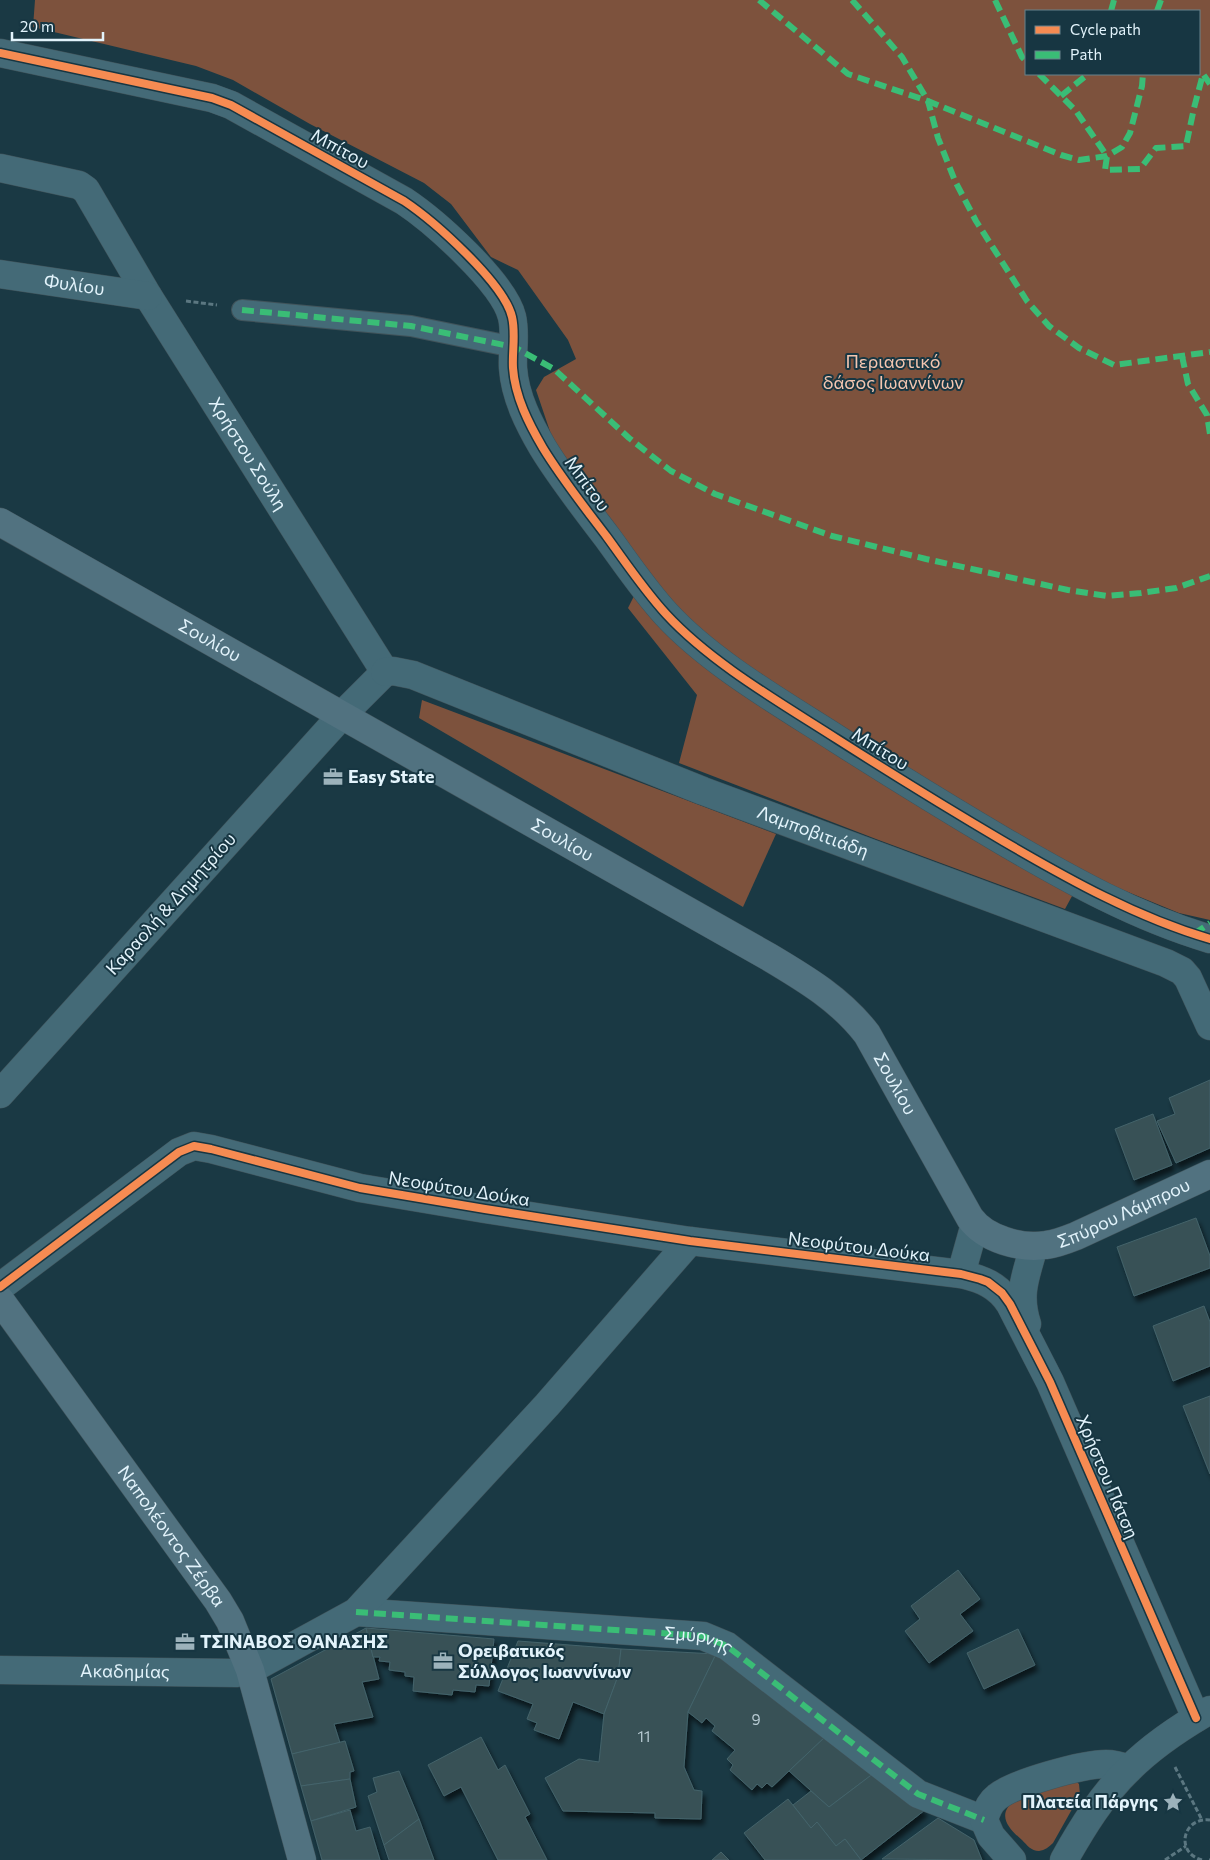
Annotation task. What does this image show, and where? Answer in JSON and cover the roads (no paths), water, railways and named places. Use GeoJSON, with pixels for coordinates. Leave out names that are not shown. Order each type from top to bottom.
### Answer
{"type":"FeatureCollection","features":[{"type":"Feature","properties":{"kind":"main road","name":"Σουλίου"},"geometry":{"type":"LineString","coordinates":[[0,522],[769,957],[833,998],[867,1034],[975,1224],[984,1232],[998,1238],[1034,1246]]}},
{"type":"Feature","properties":{"kind":"main road","name":"Σπύρου Λάμπρου"},"geometry":{"type":"LineString","coordinates":[[1034,1246],[1050,1245],[1066,1240],[1210,1174]]}},
{"type":"Feature","properties":{"kind":"main road","name":"Ναπολέοντος Ζέρβα"},"geometry":{"type":"LineString","coordinates":[[0,1300],[218,1601],[234,1629],[250,1670],[302,1860]]}},
{"type":"Feature","properties":{"kind":"street","name":"Μπίτου"},"geometry":{"type":"LineString","coordinates":[[0,53],[193,93],[218,100],[404,201],[437,226],[490,279],[502,294],[512,315],[514,330],[513,368],[518,395],[524,413],[558,472],[667,615],[697,642],[759,689],[859,754],[951,810],[1050,869],[1112,902],[1210,939]]}},
{"type":"Feature","properties":{"kind":"street","name":"Χρήστου Σούλη"},"geometry":{"type":"LineString","coordinates":[[0,168],[79,185],[86,190],[148,296],[384,672]]}},
{"type":"Feature","properties":{"kind":"street","name":"Φυλίου"},"geometry":{"type":"LineString","coordinates":[[0,274],[148,296]]}},
{"type":"Feature","properties":{"kind":"street"},"geometry":{"type":"LineString","coordinates":[[242,310],[411,326],[514,347]]}},
{"type":"Feature","properties":{"kind":"street","name":"Λαμποβιτιάδη"},"geometry":{"type":"LineString","coordinates":[[384,672],[393,671],[413,676],[703,791],[1166,963],[1182,971],[1188,978],[1210,1026]]}},
{"type":"Feature","properties":{"kind":"street"},"geometry":{"type":"LineString","coordinates":[[342,714],[384,672]]}},
{"type":"Feature","properties":{"kind":"street","name":"Καραολή & Δημητρίου"},"geometry":{"type":"LineString","coordinates":[[0,1094],[342,714]]}},
{"type":"Feature","properties":{"kind":"street","name":"Νεοφύτου Δούκα"},"geometry":{"type":"LineString","coordinates":[[0,1287],[179,1152],[194,1146],[211,1148],[360,1188],[690,1241],[961,1274]]}},
{"type":"Feature","properties":{"kind":"street"},"geometry":{"type":"LineString","coordinates":[[961,1274],[975,1224]]}},
{"type":"Feature","properties":{"kind":"street"},"geometry":{"type":"LineString","coordinates":[[250,1670],[356,1612],[547,1405],[690,1241]]}},
{"type":"Feature","properties":{"kind":"street"},"geometry":{"type":"LineString","coordinates":[[1034,1246],[1022,1286],[1022,1304],[1030,1333],[1050,1382]]}},
{"type":"Feature","properties":{"kind":"street","name":"Χρήστου Πάτση"},"geometry":{"type":"LineString","coordinates":[[961,1274],[980,1278],[988,1282],[1007,1299],[1050,1382],[1203,1714]]}},
{"type":"Feature","properties":{"kind":"street","name":"Σμύρνης"},"geometry":{"type":"LineString","coordinates":[[356,1612],[703,1636],[727,1646],[918,1794],[984,1820]]}},
{"type":"Feature","properties":{"kind":"street","name":"Ακαδημίας"},"geometry":{"type":"LineString","coordinates":[[0,1670],[220,1673],[250,1670]]}},
{"type":"Feature","properties":{"kind":"street"},"geometry":{"type":"LineString","coordinates":[[1064,1860],[1104,1797],[1129,1769],[1203,1714]]}},
{"type":"Feature","properties":{"kind":"street"},"geometry":{"type":"LineString","coordinates":[[1012,1860],[991,1836],[984,1820],[986,1812],[996,1798],[1015,1788],[1088,1766],[1108,1764],[1129,1769]]}},
{"type":"Feature","properties":{"kind":"place","name":"Easy State"},"geometry":{"type":"Point","coordinates":[333,777]}},
{"type":"Feature","properties":{"kind":"place","name":"ΤΣΙΝΑΒΟΣ ΘΑΝΑΣΗΣ"},"geometry":{"type":"Point","coordinates":[185,1642]}},
{"type":"Feature","properties":{"kind":"place","name":"Ορειβατικός Σύλλογος Ιωαννίνων"},"geometry":{"type":"Point","coordinates":[443,1661]}},
{"type":"Feature","properties":{"kind":"place","name":"Πλατεία Πάργης"},"geometry":{"type":"Point","coordinates":[1173,1802]}},
{"type":"Feature","properties":{"kind":"park label","name":"Περιαστικό δάσος Ιωαννίνων"},"geometry":{"type":"Point","coordinates":[893,372]}}]}
